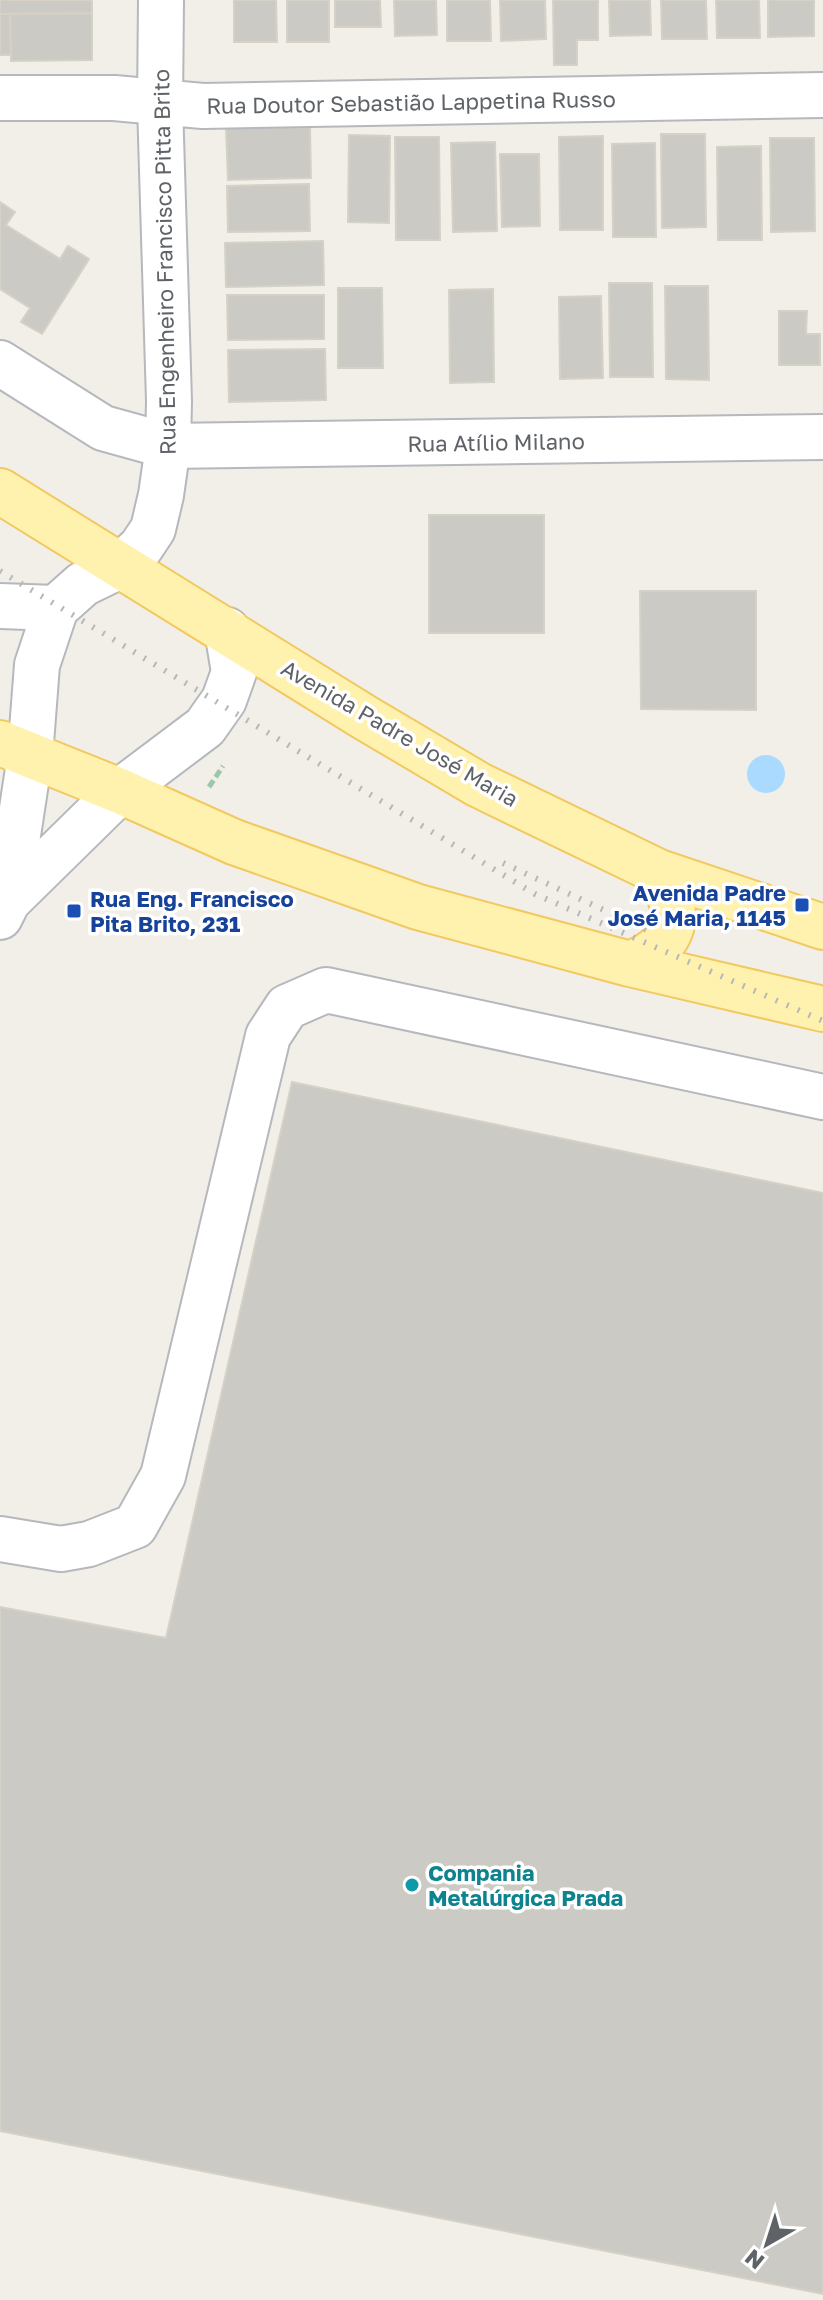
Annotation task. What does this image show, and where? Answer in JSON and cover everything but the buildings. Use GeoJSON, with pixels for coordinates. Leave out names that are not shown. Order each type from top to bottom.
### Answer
{"type":"FeatureCollection","features":[{"type":"Feature","properties":{"kind":"main road","name":"Avenida Padre José Maria"},"geometry":{"type":"LineString","coordinates":[[0,491],[479,785],[659,872],[823,927]]}},
{"type":"Feature","properties":{"kind":"main road"},"geometry":{"type":"LineString","coordinates":[[10,742],[234,842],[418,907],[630,964],[823,1009]]}},
{"type":"Feature","properties":{"kind":"main road"},"geometry":{"type":"LineString","coordinates":[[630,964],[647,957],[663,945],[672,927],[674,908],[659,872]]}},
{"type":"Feature","properties":{"kind":"street","name":"Rua Engenheiro Francisco Pitta Brito"},"geometry":{"type":"LineString","coordinates":[[56,608],[83,584],[122,565],[141,547],[153,529],[168,446],[160,104],[161,0]]}},
{"type":"Feature","properties":{"kind":"street","name":"Rua Doutor Sebastião Lappetina Russo"},"geometry":{"type":"LineString","coordinates":[[0,98],[114,98],[160,104],[235,106],[823,95]]}},
{"type":"Feature","properties":{"kind":"street","name":"Rua Atílio Milano"},"geometry":{"type":"LineString","coordinates":[[0,363],[103,428],[168,446],[823,437]]}},
{"type":"Feature","properties":{"kind":"street"},"geometry":{"type":"LineString","coordinates":[[0,606],[56,608],[10,742],[4,909]]}},
{"type":"Feature","properties":{"kind":"street"},"geometry":{"type":"LineString","coordinates":[[4,909],[120,791],[205,727],[224,700],[234,672],[227,630]]}},
{"type":"Feature","properties":{"kind":"street"},"geometry":{"type":"LineString","coordinates":[[0,1539],[61,1549],[89,1544],[135,1526],[163,1476],[268,1036],[287,1007],[326,990],[823,1097]]}},
{"type":"Feature","properties":{"kind":"water"},"geometry":{"type":"Polygon","coordinates":[[[766,755],[780,760],[785,774],[780,788],[766,793],[752,788],[747,774],[752,760],[766,755]]]}},
{"type":"Feature","properties":{"kind":"railway"},"geometry":{"type":"LineString","coordinates":[[0,571],[535,894],[823,1021]]}},
{"type":"Feature","properties":{"kind":"railway"},"geometry":{"type":"LineString","coordinates":[[503,863],[651,932]]}},
{"type":"Feature","properties":{"kind":"place","name":"Avenida Padre José Maria, 1145"},"geometry":{"type":"Point","coordinates":[802,905]}},
{"type":"Feature","properties":{"kind":"place","name":"Rua Eng. Francisco Pita Brito, 231"},"geometry":{"type":"Point","coordinates":[74,911]}},
{"type":"Feature","properties":{"kind":"place","name":"Compania Metalúrgica Prada"},"geometry":{"type":"Point","coordinates":[412,1885]}}]}
